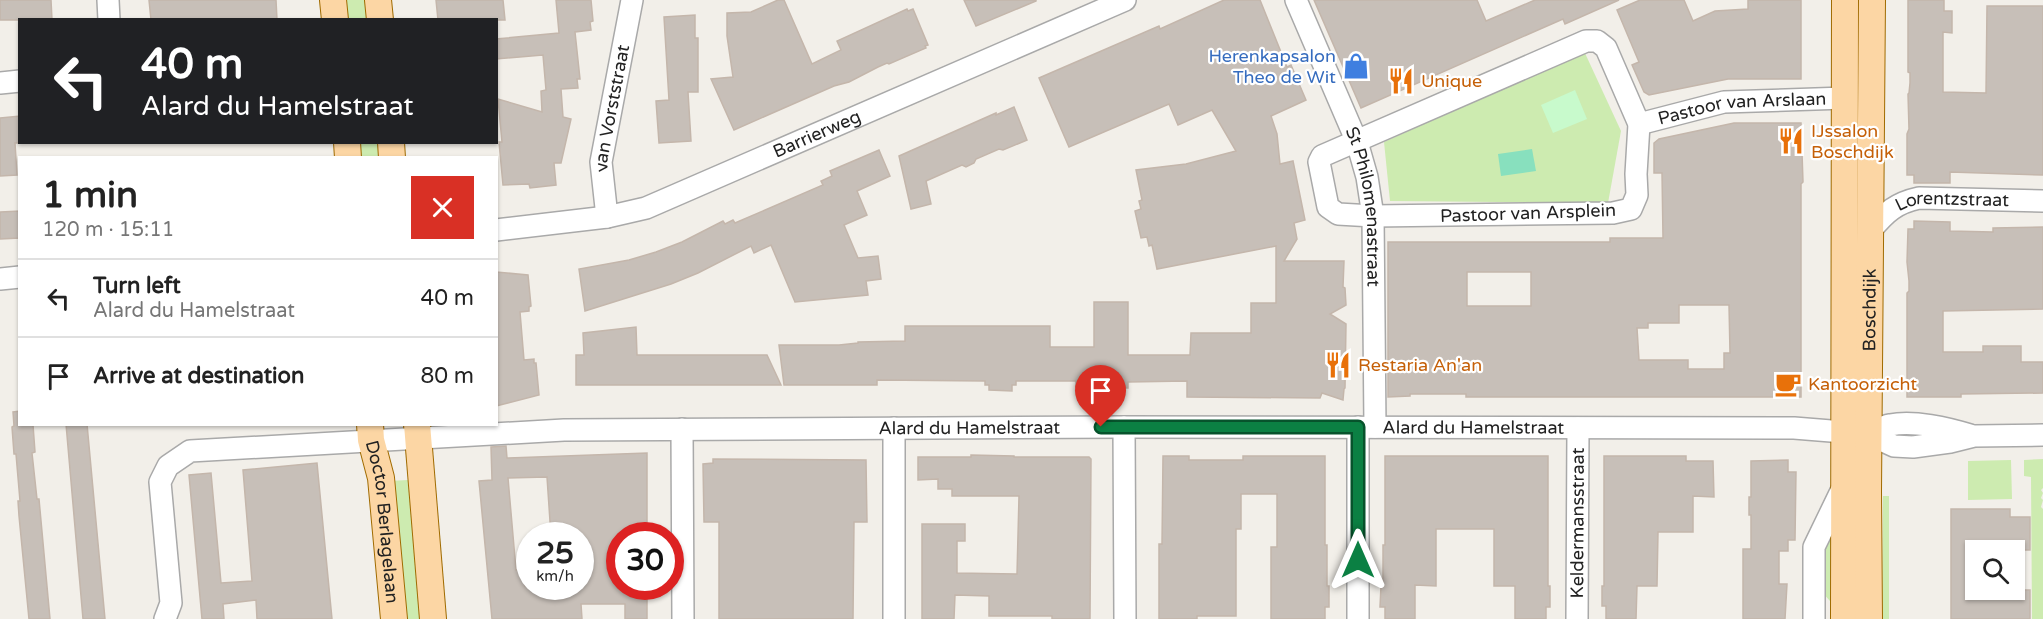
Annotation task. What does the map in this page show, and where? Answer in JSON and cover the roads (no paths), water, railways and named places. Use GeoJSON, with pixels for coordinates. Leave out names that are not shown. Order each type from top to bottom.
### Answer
{"type":"FeatureCollection","features":[{"type":"Feature","properties":{"kind":"main road"},"geometry":{"type":"LineString","coordinates":[[333,0],[335,18]]}},
{"type":"Feature","properties":{"kind":"main road"},"geometry":{"type":"LineString","coordinates":[[378,0],[380,18]]}},
{"type":"Feature","properties":{"kind":"main road","name":"Boschdijk"},"geometry":{"type":"LineString","coordinates":[[1845,0],[1845,98],[1856,433],[1869,619]]}},
{"type":"Feature","properties":{"kind":"main road","name":"Boschdijk"},"geometry":{"type":"LineString","coordinates":[[1844,619],[1844,485],[1856,433],[1871,230],[1872,0]]}},
{"type":"Feature","properties":{"kind":"main road"},"geometry":{"type":"LineString","coordinates":[[417,431],[433,619]]}},
{"type":"Feature","properties":{"kind":"main road","name":"Doctor Berlagelaan"},"geometry":{"type":"LineString","coordinates":[[371,432],[381,478],[394,619]]}},
{"type":"Feature","properties":{"kind":"street"},"geometry":{"type":"LineString","coordinates":[[108,0],[109,18]]}},
{"type":"Feature","properties":{"kind":"street","name":"van Vorststraat"},"geometry":{"type":"LineString","coordinates":[[607,217],[601,162],[632,0]]}},
{"type":"Feature","properties":{"kind":"street","name":"Barrierweg"},"geometry":{"type":"LineString","coordinates":[[498,230],[607,217],[646,208],[1125,0]]}},
{"type":"Feature","properties":{"kind":"street","name":"St Philomenastraat"},"geometry":{"type":"LineString","coordinates":[[1296,0],[1357,142],[1367,177],[1373,216],[1358,619]]}},
{"type":"Feature","properties":{"kind":"street","name":"Pastoor van Arsplein"},"geometry":{"type":"LineString","coordinates":[[1586,41],[1597,41],[1606,48],[1640,124],[1636,174],[1637,195],[1631,209],[1613,213],[1373,216],[1338,214],[1328,207],[1319,162],[1322,156],[1586,41]]}},
{"type":"Feature","properties":{"kind":"street"},"geometry":{"type":"LineString","coordinates":[[0,82],[18,81]]}},
{"type":"Feature","properties":{"kind":"street","name":"Pastoor van Arslaan"},"geometry":{"type":"LineString","coordinates":[[1640,124],[1724,102],[1845,98]]}},
{"type":"Feature","properties":{"kind":"street","name":"Lorentzstraat"},"geometry":{"type":"LineString","coordinates":[[1871,230],[1882,216],[1904,201],[1919,198],[2043,201]]}},
{"type":"Feature","properties":{"kind":"street"},"geometry":{"type":"LineString","coordinates":[[0,279],[18,277]]}},
{"type":"Feature","properties":{"kind":"street"},"geometry":{"type":"LineString","coordinates":[[1124,427],[1125,619]]}},
{"type":"Feature","properties":{"kind":"street","name":"Alard du Hamelstraat"},"geometry":{"type":"LineString","coordinates":[[165,619],[171,603],[160,482],[168,466],[190,451],[371,432],[1124,427],[1794,428],[1856,433],[1893,446],[1913,447],[1974,436],[2043,435]]}},
{"type":"Feature","properties":{"kind":"street"},"geometry":{"type":"LineString","coordinates":[[894,428],[894,619]]}},
{"type":"Feature","properties":{"kind":"street","name":"Keldermansstraat"},"geometry":{"type":"LineString","coordinates":[[1578,428],[1578,619]]}},
{"type":"Feature","properties":{"kind":"street"},"geometry":{"type":"LineString","coordinates":[[682,429],[683,619]]}},
{"type":"Feature","properties":{"kind":"street","name":"Boschdijk"},"geometry":{"type":"LineString","coordinates":[[1814,619],[1814,547],[1844,485]]}},
{"type":"Feature","properties":{"kind":"place","name":"Herenkapsalon Theo de Wit"},"geometry":{"type":"Point","coordinates":[1356,66]}},
{"type":"Feature","properties":{"kind":"place","name":"Unique"},"geometry":{"type":"Point","coordinates":[1401,81]}},
{"type":"Feature","properties":{"kind":"place","name":"IJssalon Boschdijk"},"geometry":{"type":"Point","coordinates":[1791,141]}},
{"type":"Feature","properties":{"kind":"place","name":"Restaria An'an"},"geometry":{"type":"Point","coordinates":[1338,365]}},
{"type":"Feature","properties":{"kind":"place","name":"Kantoorzicht"},"geometry":{"type":"Point","coordinates":[1788,384]}}]}
